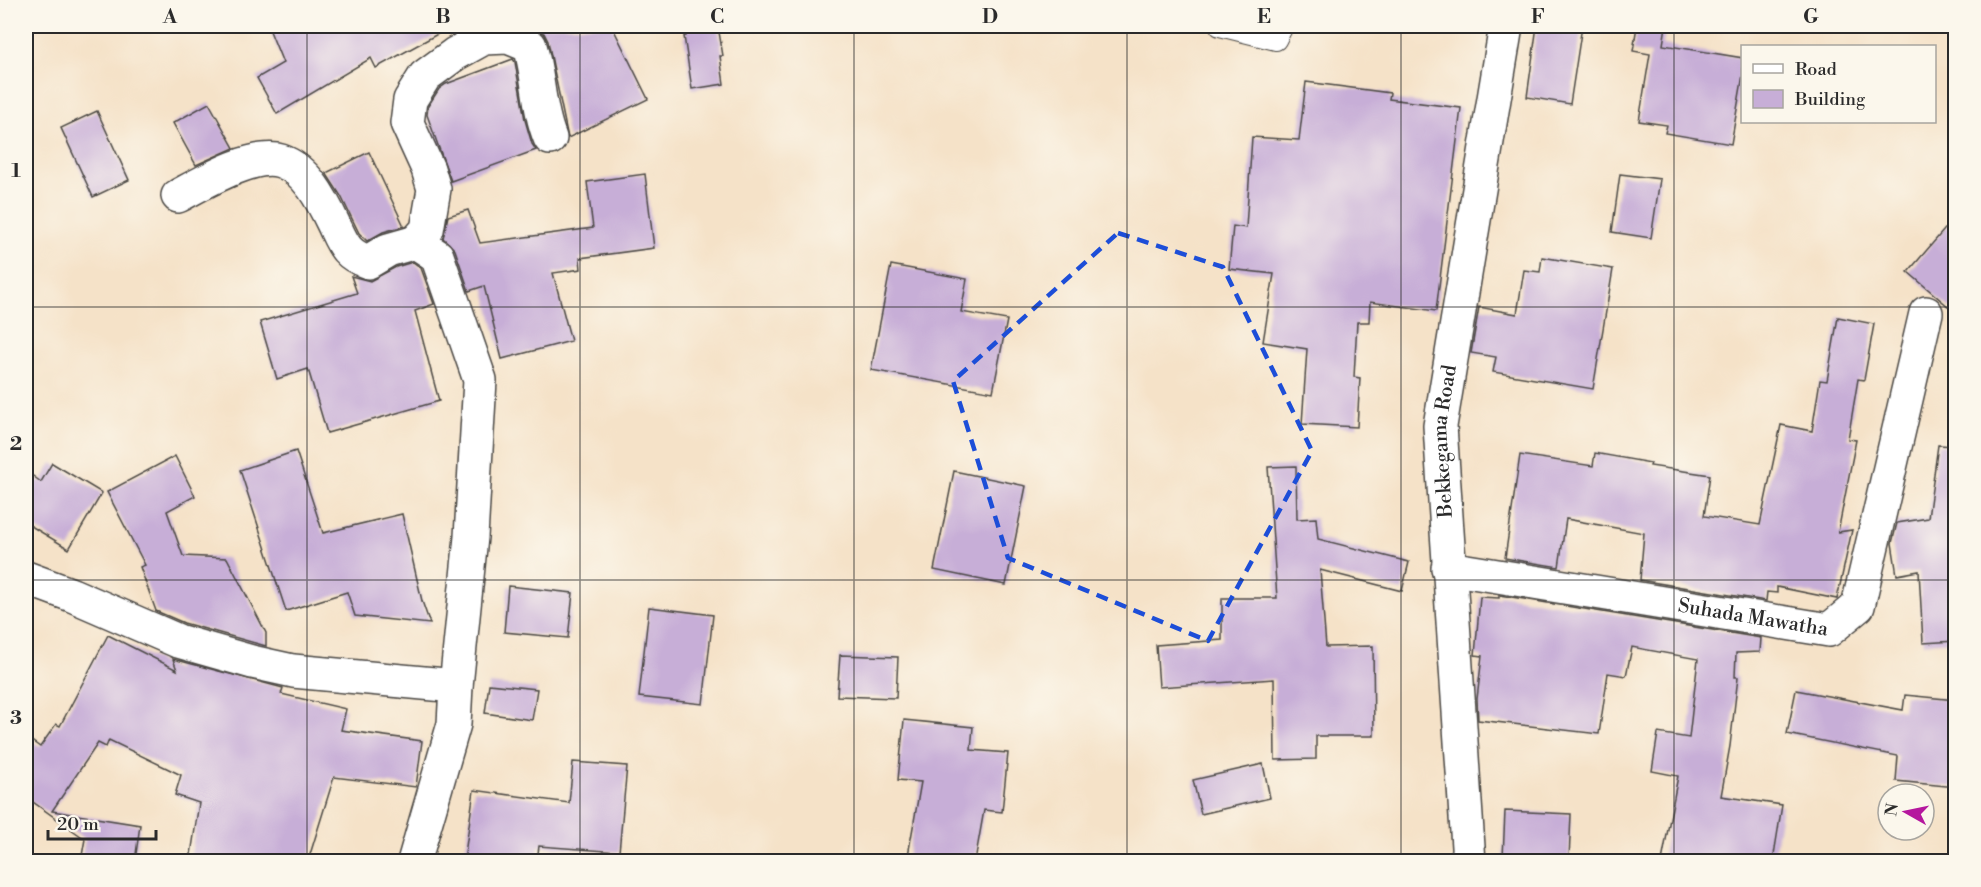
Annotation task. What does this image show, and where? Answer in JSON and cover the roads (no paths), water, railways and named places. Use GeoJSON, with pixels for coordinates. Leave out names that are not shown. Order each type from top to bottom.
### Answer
{"type":"FeatureCollection","features":[{"type":"Feature","properties":{"kind":"street","name":"Bekkegama Road"},"geometry":{"type":"LineString","coordinates":[[1469,861],[1440,426],[1506,26]]}},
{"type":"Feature","properties":{"kind":"street"},"geometry":{"type":"LineString","coordinates":[[178,196],[221,173],[253,161],[280,161],[302,175],[320,197],[343,244],[352,256],[368,262],[388,250],[416,243],[427,230],[434,189],[428,169],[407,123],[410,100],[425,76],[455,54],[484,38],[508,38],[530,46],[536,66],[545,125],[550,138]]}},
{"type":"Feature","properties":{"kind":"street"},"geometry":{"type":"LineString","coordinates":[[414,861],[454,724],[471,537],[480,380],[437,256],[416,243]]}},
{"type":"Feature","properties":{"kind":"street","name":"Suhada Mawatha"},"geometry":{"type":"LineString","coordinates":[[1449,568],[1829,630],[1858,606],[1926,313]]}},
{"type":"Feature","properties":{"kind":"street"},"geometry":{"type":"LineString","coordinates":[[26,578],[72,595],[178,641],[252,662],[293,671],[456,686]]}},
{"type":"Feature","properties":{"kind":"lane"},"geometry":{"type":"LineString","coordinates":[[1220,26],[1276,40],[1283,26]]}}]}
